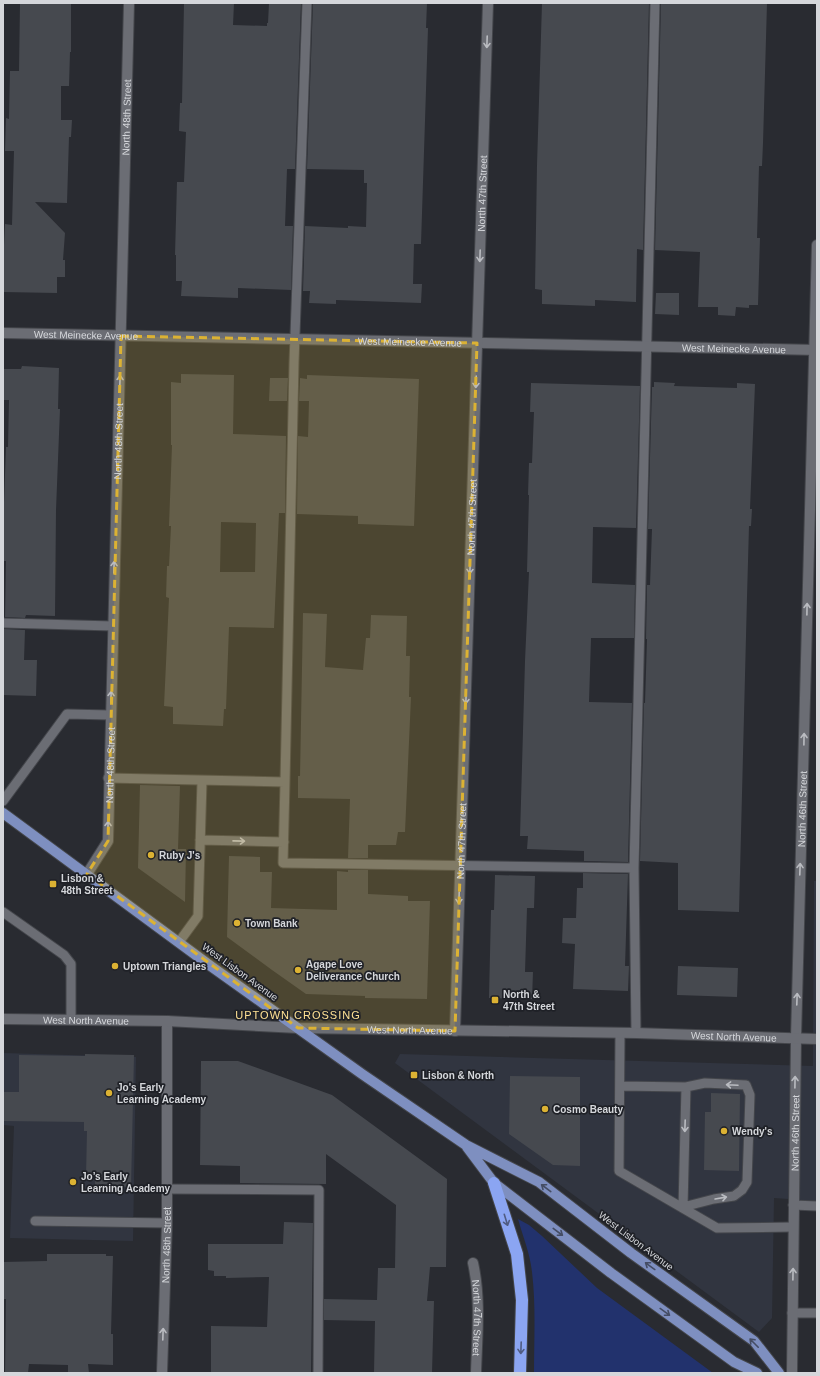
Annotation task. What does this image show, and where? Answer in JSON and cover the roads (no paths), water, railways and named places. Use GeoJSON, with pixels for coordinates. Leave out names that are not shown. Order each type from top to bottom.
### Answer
{"type":"FeatureCollection","features":[{"type":"Feature","properties":{"kind":"highway"},"geometry":{"type":"LineString","coordinates":[[494,1183],[517,1254],[522,1300],[520,1373]]}},
{"type":"Feature","properties":{"kind":"main road","name":"West Lisbon Avenue"},"geometry":{"type":"LineString","coordinates":[[3,813],[178,942],[466,1145],[539,1182],[631,1253],[754,1342],[779,1373]]}},
{"type":"Feature","properties":{"kind":"main road","name":"West Lisbon Avenue"},"geometry":{"type":"LineString","coordinates":[[466,1145],[494,1183],[611,1273],[734,1362],[757,1373]]}},
{"type":"Feature","properties":{"kind":"street","name":"North 48th Street"},"geometry":{"type":"LineString","coordinates":[[87,874],[108,841],[108,778],[129,3]]}},
{"type":"Feature","properties":{"kind":"street","name":"North 47th Street"},"geometry":{"type":"LineString","coordinates":[[455,1031],[488,3]]}},
{"type":"Feature","properties":{"kind":"street","name":"North 46th Street"},"geometry":{"type":"LineString","coordinates":[[792,1373],[796,1038],[817,245]]}},
{"type":"Feature","properties":{"kind":"street","name":"West Meinecke Avenue"},"geometry":{"type":"LineString","coordinates":[[3,334],[815,350]]}},
{"type":"Feature","properties":{"kind":"street","name":"West North Avenue"},"geometry":{"type":"LineString","coordinates":[[3,1019],[167,1021],[298,1028],[636,1033],[817,1039]]}},
{"type":"Feature","properties":{"kind":"street","name":"North 48th Street"},"geometry":{"type":"LineString","coordinates":[[162,1373],[167,1223],[167,1021]]}},
{"type":"Feature","properties":{"kind":"street","name":"North 47th Street"},"geometry":{"type":"LineString","coordinates":[[473,1263],[476,1275],[477,1297],[476,1373]]}},
{"type":"Feature","properties":{"kind":"lane"},"geometry":{"type":"LineString","coordinates":[[307,3],[294,340],[283,863],[634,868]]}},
{"type":"Feature","properties":{"kind":"lane"},"geometry":{"type":"LineString","coordinates":[[636,1033],[634,868],[655,3]]}},
{"type":"Feature","properties":{"kind":"lane"},"geometry":{"type":"LineString","coordinates":[[3,623],[113,626]]}},
{"type":"Feature","properties":{"kind":"lane"},"geometry":{"type":"LineString","coordinates":[[3,800],[68,714],[110,715]]}},
{"type":"Feature","properties":{"kind":"lane"},"geometry":{"type":"LineString","coordinates":[[108,778],[285,782]]}},
{"type":"Feature","properties":{"kind":"lane"},"geometry":{"type":"LineString","coordinates":[[178,942],[198,916],[202,781]]}},
{"type":"Feature","properties":{"kind":"lane"},"geometry":{"type":"LineString","coordinates":[[200,840],[284,842]]}},
{"type":"Feature","properties":{"kind":"lane"},"geometry":{"type":"LineString","coordinates":[[3,912],[64,955],[71,964],[71,1020]]}},
{"type":"Feature","properties":{"kind":"lane"},"geometry":{"type":"LineString","coordinates":[[620,1033],[619,1171],[717,1228],[793,1227]]}},
{"type":"Feature","properties":{"kind":"lane"},"geometry":{"type":"LineString","coordinates":[[620,1086],[686,1086],[705,1083],[746,1085],[750,1095],[747,1182],[742,1190],[734,1196],[714,1199],[683,1207]]}},
{"type":"Feature","properties":{"kind":"lane"},"geometry":{"type":"LineString","coordinates":[[683,1207],[686,1086]]}},
{"type":"Feature","properties":{"kind":"lane"},"geometry":{"type":"LineString","coordinates":[[166,1189],[319,1190],[318,1373]]}},
{"type":"Feature","properties":{"kind":"lane"},"geometry":{"type":"LineString","coordinates":[[793,1205],[817,1206]]}},
{"type":"Feature","properties":{"kind":"lane"},"geometry":{"type":"LineString","coordinates":[[35,1221],[167,1223]]}},
{"type":"Feature","properties":{"kind":"lane"},"geometry":{"type":"LineString","coordinates":[[792,1314],[817,1314]]}},
{"type":"Feature","properties":{"kind":"place","name":"Ruby J's"},"geometry":{"type":"Point","coordinates":[151,855]}},
{"type":"Feature","properties":{"kind":"place","name":"Lisbon & 48th Street"},"geometry":{"type":"Point","coordinates":[53,884]}},
{"type":"Feature","properties":{"kind":"place","name":"Town Bank"},"geometry":{"type":"Point","coordinates":[237,923]}},
{"type":"Feature","properties":{"kind":"place","name":"Uptown Triangles"},"geometry":{"type":"Point","coordinates":[115,966]}},
{"type":"Feature","properties":{"kind":"place","name":"Agape Love Deliverance Church"},"geometry":{"type":"Point","coordinates":[298,970]}},
{"type":"Feature","properties":{"kind":"place","name":"North & 47th Street"},"geometry":{"type":"Point","coordinates":[495,1000]}},
{"type":"Feature","properties":{"kind":"place","name":"Lisbon & North"},"geometry":{"type":"Point","coordinates":[414,1075]}},
{"type":"Feature","properties":{"kind":"place","name":"Jo's Early Learning Academy"},"geometry":{"type":"Point","coordinates":[109,1093]}},
{"type":"Feature","properties":{"kind":"place","name":"Cosmo Beauty"},"geometry":{"type":"Point","coordinates":[545,1109]}},
{"type":"Feature","properties":{"kind":"place","name":"Wendy's"},"geometry":{"type":"Point","coordinates":[724,1131]}},
{"type":"Feature","properties":{"kind":"place","name":"Jo’s Early Learning Academy"},"geometry":{"type":"Point","coordinates":[73,1182]}},
{"type":"Feature","properties":{"kind":"district","name":"UPTOWN CROSSING"},"geometry":{"type":"Point","coordinates":[298,1015]}}]}
